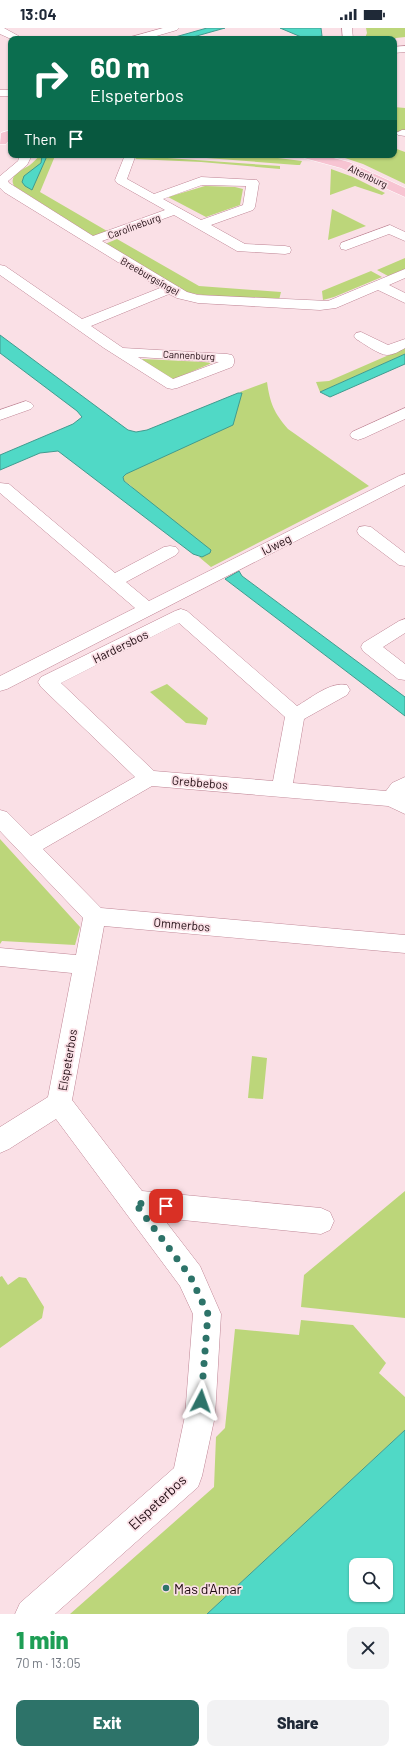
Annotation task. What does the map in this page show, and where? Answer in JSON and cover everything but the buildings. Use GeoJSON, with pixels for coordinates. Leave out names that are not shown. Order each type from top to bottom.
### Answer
{"type":"FeatureCollection","features":[{"type":"Feature","properties":{"kind":"main road","name":"Altenburg"},"geometry":{"type":"LineString","coordinates":[[319,158],[344,165],[405,193]]}},
{"type":"Feature","properties":{"kind":"street"},"geometry":{"type":"LineString","coordinates":[[146,36],[174,28]]}},
{"type":"Feature","properties":{"kind":"street"},"geometry":{"type":"LineString","coordinates":[[0,30],[13,36]]}},
{"type":"Feature","properties":{"kind":"street"},"geometry":{"type":"LineString","coordinates":[[15,169],[17,158]]}},
{"type":"Feature","properties":{"kind":"street","name":"Breeburgsingel"},"geometry":{"type":"LineString","coordinates":[[25,158],[23,163],[2,180],[4,191],[182,295],[198,299],[320,306],[332,304],[405,273]]}},
{"type":"Feature","properties":{"kind":"street","name":"Carolineburg"},"geometry":{"type":"LineString","coordinates":[[128,158],[121,180],[202,224],[242,248],[285,250]]}},
{"type":"Feature","properties":{"kind":"street","name":"Carolineburg"},"geometry":{"type":"LineString","coordinates":[[153,198],[201,181],[253,183],[249,207],[202,224]]}},
{"type":"Feature","properties":{"kind":"street","name":"Carolineburg"},"geometry":{"type":"LineString","coordinates":[[91,241],[176,210]]}},
{"type":"Feature","properties":{"kind":"street"},"geometry":{"type":"LineString","coordinates":[[346,246],[390,229],[405,237]]}},
{"type":"Feature","properties":{"kind":"street","name":"Cannenburg"},"geometry":{"type":"LineString","coordinates":[[0,270],[120,352],[172,385],[226,364],[227,358],[120,352]]}},
{"type":"Feature","properties":{"kind":"street"},"geometry":{"type":"LineString","coordinates":[[378,284],[405,299]]}},
{"type":"Feature","properties":{"kind":"street"},"geometry":{"type":"LineString","coordinates":[[80,325],[170,289]]}},
{"type":"Feature","properties":{"kind":"street"},"geometry":{"type":"LineString","coordinates":[[361,336],[387,351],[405,344]]}},
{"type":"Feature","properties":{"kind":"street"},"geometry":{"type":"LineString","coordinates":[[0,415],[26,406]]}},
{"type":"Feature","properties":{"kind":"street"},"geometry":{"type":"LineString","coordinates":[[358,435],[405,413]]}},
{"type":"Feature","properties":{"kind":"street","name":"IJweg"},"geometry":{"type":"LineString","coordinates":[[0,684],[405,479]]}},
{"type":"Feature","properties":{"kind":"street"},"geometry":{"type":"LineString","coordinates":[[3,487],[147,609]]}},
{"type":"Feature","properties":{"kind":"street"},"geometry":{"type":"LineString","coordinates":[[365,531],[405,561]]}},
{"type":"Feature","properties":{"kind":"street"},"geometry":{"type":"LineString","coordinates":[[114,581],[170,551]]}},
{"type":"Feature","properties":{"kind":"street","name":"Hardersbos"},"geometry":{"type":"LineString","coordinates":[[149,778],[48,682],[181,615],[295,714]]}},
{"type":"Feature","properties":{"kind":"street"},"geometry":{"type":"LineString","coordinates":[[405,625],[370,646],[405,674]]}},
{"type":"Feature","properties":{"kind":"street"},"geometry":{"type":"LineString","coordinates":[[282,790],[295,714],[340,690]]}},
{"type":"Feature","properties":{"kind":"street"},"geometry":{"type":"LineString","coordinates":[[28,848],[149,778]]}},
{"type":"Feature","properties":{"kind":"street","name":"Grebbebos"},"geometry":{"type":"LineString","coordinates":[[149,778],[282,790],[400,796]]}},
{"type":"Feature","properties":{"kind":"street"},"geometry":{"type":"LineString","coordinates":[[0,818],[96,916]]}},
{"type":"Feature","properties":{"kind":"street","name":"Ommerbos"},"geometry":{"type":"LineString","coordinates":[[96,916],[405,944]]}},
{"type":"Feature","properties":{"kind":"street","name":"Elspeterbos"},"geometry":{"type":"LineString","coordinates":[[32,1614],[187,1476],[200,1416],[208,1314],[190,1276],[59,1103],[71,1035],[96,916]]}},
{"type":"Feature","properties":{"kind":"street"},"geometry":{"type":"LineString","coordinates":[[0,958],[85,965]]}},
{"type":"Feature","properties":{"kind":"street"},"geometry":{"type":"LineString","coordinates":[[0,1141],[59,1103]]}},
{"type":"Feature","properties":{"kind":"street"},"geometry":{"type":"LineString","coordinates":[[135,1203],[321,1221]]}},
{"type":"Feature","properties":{"kind":"shaded area"},"geometry":{"type":"Polygon","coordinates":[[[207,28],[225,28],[197,36],[179,36],[207,28]]]}},
{"type":"Feature","properties":{"kind":"shaded area"},"geometry":{"type":"Polygon","coordinates":[[[280,28],[321,28],[322,36],[299,36],[280,28]]]}},
{"type":"Feature","properties":{"kind":"shaded area"},"geometry":{"type":"Polygon","coordinates":[[[366,28],[405,28],[405,37],[366,36],[366,28]]]}},
{"type":"Feature","properties":{"kind":"shaded area"},"geometry":{"type":"Polygon","coordinates":[[[397,107],[405,108],[405,132],[397,132],[397,107]]]}},
{"type":"Feature","properties":{"kind":"shaded area"},"geometry":{"type":"Polygon","coordinates":[[[397,149],[405,152],[405,184],[363,164],[345,158],[397,158],[397,149]]]}},
{"type":"Feature","properties":{"kind":"shaded area"},"geometry":{"type":"Polygon","coordinates":[[[37,158],[54,158],[40,192],[107,231],[93,236],[14,186],[13,178],[15,175],[37,158]]]}},
{"type":"Feature","properties":{"kind":"shaded area"},"geometry":{"type":"Polygon","coordinates":[[[42,158],[46,158],[32,190],[25,186],[22,182],[24,176],[41,163],[42,158]]]}},
{"type":"Feature","properties":{"kind":"shaded area"},"geometry":{"type":"Polygon","coordinates":[[[167,158],[280,166],[280,169],[201,162],[135,159],[167,158]]]}},
{"type":"Feature","properties":{"kind":"shaded area"},"geometry":{"type":"Polygon","coordinates":[[[206,158],[274,158],[302,161],[300,165],[206,158]]]}},
{"type":"Feature","properties":{"kind":"shaded area"},"geometry":{"type":"Polygon","coordinates":[[[331,169],[353,177],[385,193],[382,195],[355,186],[330,195],[331,169]]]}},
{"type":"Feature","properties":{"kind":"shaded area"},"geometry":{"type":"Polygon","coordinates":[[[205,186],[235,187],[243,189],[240,205],[206,217],[168,197],[205,186]]]}},
{"type":"Feature","properties":{"kind":"shaded area"},"geometry":{"type":"Polygon","coordinates":[[[332,209],[366,226],[328,240],[332,209]]]}},
{"type":"Feature","properties":{"kind":"shaded area"},"geometry":{"type":"Polygon","coordinates":[[[117,239],[199,286],[281,292],[279,300],[203,295],[183,292],[105,244],[117,239]]]}},
{"type":"Feature","properties":{"kind":"shaded area"},"geometry":{"type":"Polygon","coordinates":[[[405,258],[405,269],[388,276],[377,270],[405,258]]]}},
{"type":"Feature","properties":{"kind":"shaded area"},"geometry":{"type":"Polygon","coordinates":[[[371,271],[382,277],[334,297],[323,300],[322,291],[371,271]]]}},
{"type":"Feature","properties":{"kind":"shaded area"},"geometry":{"type":"Polygon","coordinates":[[[0,335],[128,430],[136,432],[147,430],[238,393],[242,393],[233,425],[126,474],[123,477],[124,481],[211,550],[210,553],[202,557],[193,554],[58,451],[40,453],[0,470],[0,455],[73,424],[82,417],[77,411],[0,353],[0,335]]]}},
{"type":"Feature","properties":{"kind":"shaded area"},"geometry":{"type":"Polygon","coordinates":[[[405,348],[405,354],[320,392],[316,382],[329,381],[405,348]]]}},
{"type":"Feature","properties":{"kind":"shaded area"},"geometry":{"type":"Polygon","coordinates":[[[405,354],[405,364],[330,397],[320,392],[405,354]]]}},
{"type":"Feature","properties":{"kind":"shaded area"},"geometry":{"type":"Polygon","coordinates":[[[143,359],[212,363],[172,380],[141,361],[143,359]]]}},
{"type":"Feature","properties":{"kind":"shaded area"},"geometry":{"type":"Polygon","coordinates":[[[267,382],[273,407],[279,418],[288,429],[369,486],[211,567],[199,557],[202,557],[130,485],[124,481],[123,477],[240,392],[267,382]]]}},
{"type":"Feature","properties":{"kind":"shaded area"},"geometry":{"type":"Polygon","coordinates":[[[239,571],[242,576],[405,697],[405,716],[225,579],[239,571]]]}},
{"type":"Feature","properties":{"kind":"shaded area"},"geometry":{"type":"Polygon","coordinates":[[[167,684],[208,718],[206,725],[186,723],[150,692],[167,684]]]}},
{"type":"Feature","properties":{"kind":"shaded area"},"geometry":{"type":"Polygon","coordinates":[[[0,839],[80,927],[75,945],[2,941],[0,944],[0,839]]]}},
{"type":"Feature","properties":{"kind":"shaded area"},"geometry":{"type":"Polygon","coordinates":[[[252,1056],[267,1058],[263,1099],[248,1098],[252,1056]]]}},
{"type":"Feature","properties":{"kind":"shaded area"},"geometry":{"type":"Polygon","coordinates":[[[405,1191],[405,1318],[301,1307],[304,1275],[405,1191]]]}},
{"type":"Feature","properties":{"kind":"shaded area"},"geometry":{"type":"Polygon","coordinates":[[[2,1276],[8,1285],[19,1277],[26,1278],[44,1307],[42,1318],[0,1348],[0,1277],[2,1276]]]}},
{"type":"Feature","properties":{"kind":"shaded area"},"geometry":{"type":"Polygon","coordinates":[[[301,1320],[353,1325],[386,1363],[379,1373],[405,1397],[405,1430],[207,1614],[70,1614],[214,1487],[216,1437],[225,1428],[235,1329],[299,1335],[301,1320]]]}},
{"type":"Feature","properties":{"kind":"shaded area"},"geometry":{"type":"Polygon","coordinates":[[[405,1430],[405,1614],[207,1614],[405,1430]]]}},
{"type":"Feature","properties":{"kind":"place","name":"Mas d'Amar"},"geometry":{"type":"Point","coordinates":[166,1588]}},
{"type":"Feature","properties":{"kind":"route"},"geometry":{"type":"LineString","coordinates":[[166,1206],[135,1203],[190,1276],[208,1314],[201,1401]]}}]}
